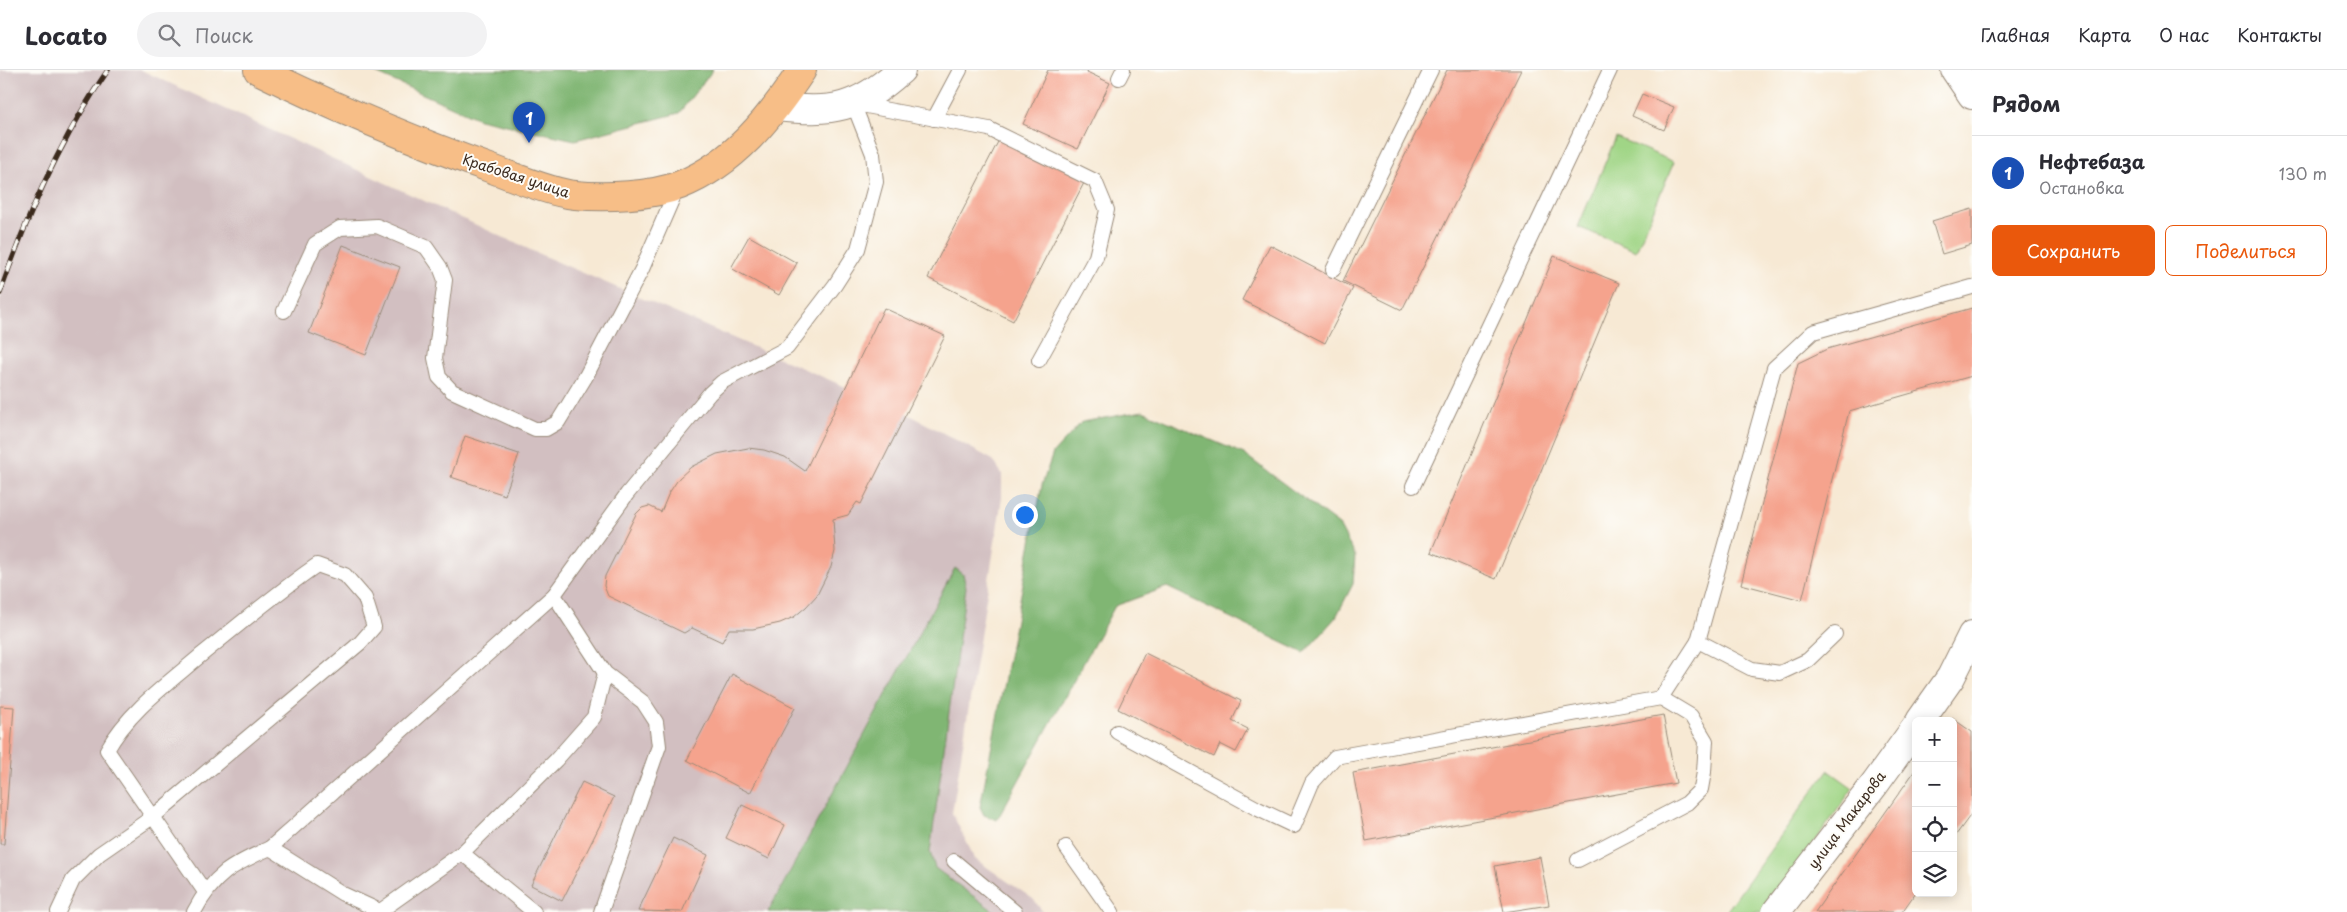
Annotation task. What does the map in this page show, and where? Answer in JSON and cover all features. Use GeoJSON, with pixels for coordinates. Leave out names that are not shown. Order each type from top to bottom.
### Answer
{"type":"FeatureCollection","features":[{"type":"Feature","properties":{"kind":"main road","name":"Крабовая улица"},"geometry":{"type":"LineString","coordinates":[[258,70],[336,108],[477,164],[574,195],[633,195],[679,186],[716,167],[749,140],[776,107],[802,70]]}},
{"type":"Feature","properties":{"kind":"street"},"geometry":{"type":"LineString","coordinates":[[776,107],[815,111],[853,103],[878,90],[901,70]]}},
{"type":"Feature","properties":{"kind":"street"},"geometry":{"type":"LineString","coordinates":[[1955,70],[1972,95]]}},
{"type":"Feature","properties":{"kind":"street"},"geometry":{"type":"LineString","coordinates":[[1923,717],[1951,677],[1972,635]]}},
{"type":"Feature","properties":{"kind":"street","name":"улица Макарова"},"geometry":{"type":"LineString","coordinates":[[1776,912],[1875,784],[1912,733]]}},
{"type":"Feature","properties":{"kind":"lane"},"geometry":{"type":"LineString","coordinates":[[934,119],[960,70]]}},
{"type":"Feature","properties":{"kind":"lane"},"geometry":{"type":"LineString","coordinates":[[1333,270],[1431,70]]}},
{"type":"Feature","properties":{"kind":"lane"},"geometry":{"type":"LineString","coordinates":[[1413,486],[1610,70]]}},
{"type":"Feature","properties":{"kind":"lane"},"geometry":{"type":"LineString","coordinates":[[853,103],[989,129],[1095,182],[1108,210],[1096,256],[1039,360]]}},
{"type":"Feature","properties":{"kind":"lane"},"geometry":{"type":"LineString","coordinates":[[194,912],[205,892],[233,864],[270,848],[554,595],[627,494],[710,393],[722,382],[787,348],[836,285],[858,249],[876,182],[873,154],[853,103]]}},
{"type":"Feature","properties":{"kind":"lane"},"geometry":{"type":"LineString","coordinates":[[284,311],[315,244],[340,228],[377,226],[426,247],[440,267],[445,280],[435,358],[439,377],[452,391],[534,429],[546,429],[558,422],[586,376],[642,269],[679,186]]}},
{"type":"Feature","properties":{"kind":"lane"},"geometry":{"type":"LineString","coordinates":[[1661,698],[1698,641],[1774,368],[1813,332],[1972,287]]}},
{"type":"Feature","properties":{"kind":"lane"},"geometry":{"type":"LineString","coordinates":[[58,912],[73,880],[98,854],[154,816],[360,643],[374,627],[365,598],[345,575],[317,565],[276,594],[167,684],[118,730],[107,750],[154,816],[205,892]]}},
{"type":"Feature","properties":{"kind":"lane"},"geometry":{"type":"LineString","coordinates":[[554,595],[605,673],[643,702],[656,722],[659,746],[601,912]]}},
{"type":"Feature","properties":{"kind":"lane"},"geometry":{"type":"LineString","coordinates":[[1698,641],[1752,669],[1780,673],[1808,660],[1835,634]]}},
{"type":"Feature","properties":{"kind":"lane"},"geometry":{"type":"LineString","coordinates":[[270,848],[343,894],[379,912],[462,852],[556,760],[594,717],[605,673]]}},
{"type":"Feature","properties":{"kind":"lane"},"geometry":{"type":"LineString","coordinates":[[1117,732],[1258,809],[1294,826],[1312,783],[1335,756],[1661,698],[1690,716],[1706,741],[1701,789],[1687,802],[1578,860]]}},
{"type":"Feature","properties":{"kind":"lane"},"geometry":{"type":"LineString","coordinates":[[1066,847],[1112,912]]}},
{"type":"Feature","properties":{"kind":"lane"},"geometry":{"type":"LineString","coordinates":[[462,852],[534,912]]}},
{"type":"Feature","properties":{"kind":"lane"},"geometry":{"type":"LineString","coordinates":[[954,861],[1015,912]]}},
{"type":"Feature","properties":{"kind":"shaded area"},"geometry":{"type":"Polygon","coordinates":[[[0,70],[141,70],[537,253],[908,414],[993,460],[1002,474],[1002,498],[952,813],[975,859],[1033,899],[1043,912],[0,912],[0,70]]]}},
{"type":"Feature","properties":{"kind":"green space"},"geometry":{"type":"Polygon","coordinates":[[[369,70],[713,70],[679,113],[575,140],[479,119],[369,70]]]}},
{"type":"Feature","properties":{"kind":"green space"},"geometry":{"type":"Polygon","coordinates":[[[1616,137],[1674,162],[1636,251],[1578,227],[1616,137]]]}},
{"type":"Feature","properties":{"kind":"green space"},"geometry":{"type":"Polygon","coordinates":[[[1143,411],[1244,454],[1339,525],[1355,555],[1353,584],[1336,617],[1304,653],[1167,587],[1115,606],[997,820],[984,815],[980,807],[1042,485],[1053,453],[1082,422],[1143,411]]]}},
{"type":"Feature","properties":{"kind":"green space"},"geometry":{"type":"Polygon","coordinates":[[[955,568],[963,574],[966,587],[930,852],[935,868],[995,912],[768,912],[955,568]]]}},
{"type":"Feature","properties":{"kind":"green space"},"geometry":{"type":"Polygon","coordinates":[[[1828,770],[1853,788],[1765,912],[1726,912],[1828,770]]]}},
{"type":"Feature","properties":{"kind":"building"},"geometry":{"type":"Polygon","coordinates":[[[1048,70],[1088,70],[1087,72],[1110,83],[1078,149],[1023,124],[1048,70]]]}},
{"type":"Feature","properties":{"kind":"building"},"geometry":{"type":"Polygon","coordinates":[[[1447,70],[1521,70],[1402,310],[1343,281],[1447,70]]]}},
{"type":"Feature","properties":{"kind":"building"},"geometry":{"type":"Polygon","coordinates":[[[1642,94],[1674,107],[1664,130],[1632,116],[1642,94]]]}},
{"type":"Feature","properties":{"kind":"building"},"geometry":{"type":"Polygon","coordinates":[[[1001,136],[1086,179],[1013,321],[928,278],[1001,136]]]}},
{"type":"Feature","properties":{"kind":"building"},"geometry":{"type":"Polygon","coordinates":[[[1972,209],[1972,245],[1942,254],[1932,221],[1972,209]]]}},
{"type":"Feature","properties":{"kind":"building"},"geometry":{"type":"Polygon","coordinates":[[[749,236],[797,263],[779,295],[731,268],[749,236]]]}},
{"type":"Feature","properties":{"kind":"building"},"geometry":{"type":"Polygon","coordinates":[[[343,245],[400,267],[366,355],[309,333],[343,245]]]}},
{"type":"Feature","properties":{"kind":"building"},"geometry":{"type":"Polygon","coordinates":[[[1270,245],[1353,288],[1325,343],[1242,300],[1270,245]]]}},
{"type":"Feature","properties":{"kind":"building"},"geometry":{"type":"Polygon","coordinates":[[[1554,256],[1619,283],[1496,579],[1431,552],[1554,256]]]}},
{"type":"Feature","properties":{"kind":"building"},"geometry":{"type":"Polygon","coordinates":[[[884,308],[945,336],[861,504],[857,502],[848,515],[833,519],[835,551],[831,567],[817,595],[806,607],[794,617],[780,623],[753,629],[729,629],[722,642],[692,628],[684,633],[608,596],[604,586],[605,576],[636,514],[642,508],[649,506],[661,512],[669,493],[679,478],[691,467],[717,454],[748,448],[764,450],[785,457],[805,471],[884,308]]]}},
{"type":"Feature","properties":{"kind":"building"},"geometry":{"type":"Polygon","coordinates":[[[1972,308],[1972,376],[1849,411],[1802,600],[1741,584],[1798,363],[1827,349],[1972,308]]]}},
{"type":"Feature","properties":{"kind":"building"},"geometry":{"type":"Polygon","coordinates":[[[465,436],[519,454],[505,495],[451,477],[465,436]]]}},
{"type":"Feature","properties":{"kind":"building"},"geometry":{"type":"Polygon","coordinates":[[[1145,653],[1241,701],[1232,721],[1248,729],[1236,752],[1220,744],[1214,757],[1118,709],[1145,653]]]}},
{"type":"Feature","properties":{"kind":"building"},"geometry":{"type":"Polygon","coordinates":[[[732,674],[795,708],[750,793],[687,760],[732,674]]]}},
{"type":"Feature","properties":{"kind":"building"},"geometry":{"type":"Polygon","coordinates":[[[0,706],[14,707],[4,844],[0,844],[0,706]]]}},
{"type":"Feature","properties":{"kind":"building"},"geometry":{"type":"Polygon","coordinates":[[[1663,715],[1676,783],[1366,841],[1353,773],[1663,715]]]}},
{"type":"Feature","properties":{"kind":"building"},"geometry":{"type":"Polygon","coordinates":[[[1957,722],[1972,732],[1972,813],[1957,834],[1957,722]]]}},
{"type":"Feature","properties":{"kind":"building"},"geometry":{"type":"Polygon","coordinates":[[[1912,775],[1912,897],[1902,912],[1815,912],[1912,775]]]}},
{"type":"Feature","properties":{"kind":"building"},"geometry":{"type":"Polygon","coordinates":[[[582,782],[614,797],[562,901],[531,885],[582,782]]]}},
{"type":"Feature","properties":{"kind":"building"},"geometry":{"type":"Polygon","coordinates":[[[742,805],[785,825],[769,859],[726,838],[742,805]]]}},
{"type":"Feature","properties":{"kind":"building"},"geometry":{"type":"Polygon","coordinates":[[[673,838],[708,855],[682,912],[638,911],[673,838]]]}},
{"type":"Feature","properties":{"kind":"building"},"geometry":{"type":"Polygon","coordinates":[[[1540,857],[1549,905],[1504,912],[1495,866],[1540,857]]]}},
{"type":"Feature","properties":{"kind":"railway"},"geometry":{"type":"LineString","coordinates":[[0,293],[46,178],[75,123],[108,70]]}},
{"type":"Feature","properties":{"kind":"place","name":"Нефтебаза"},"geometry":{"type":"Point","coordinates":[529,143]}}]}
